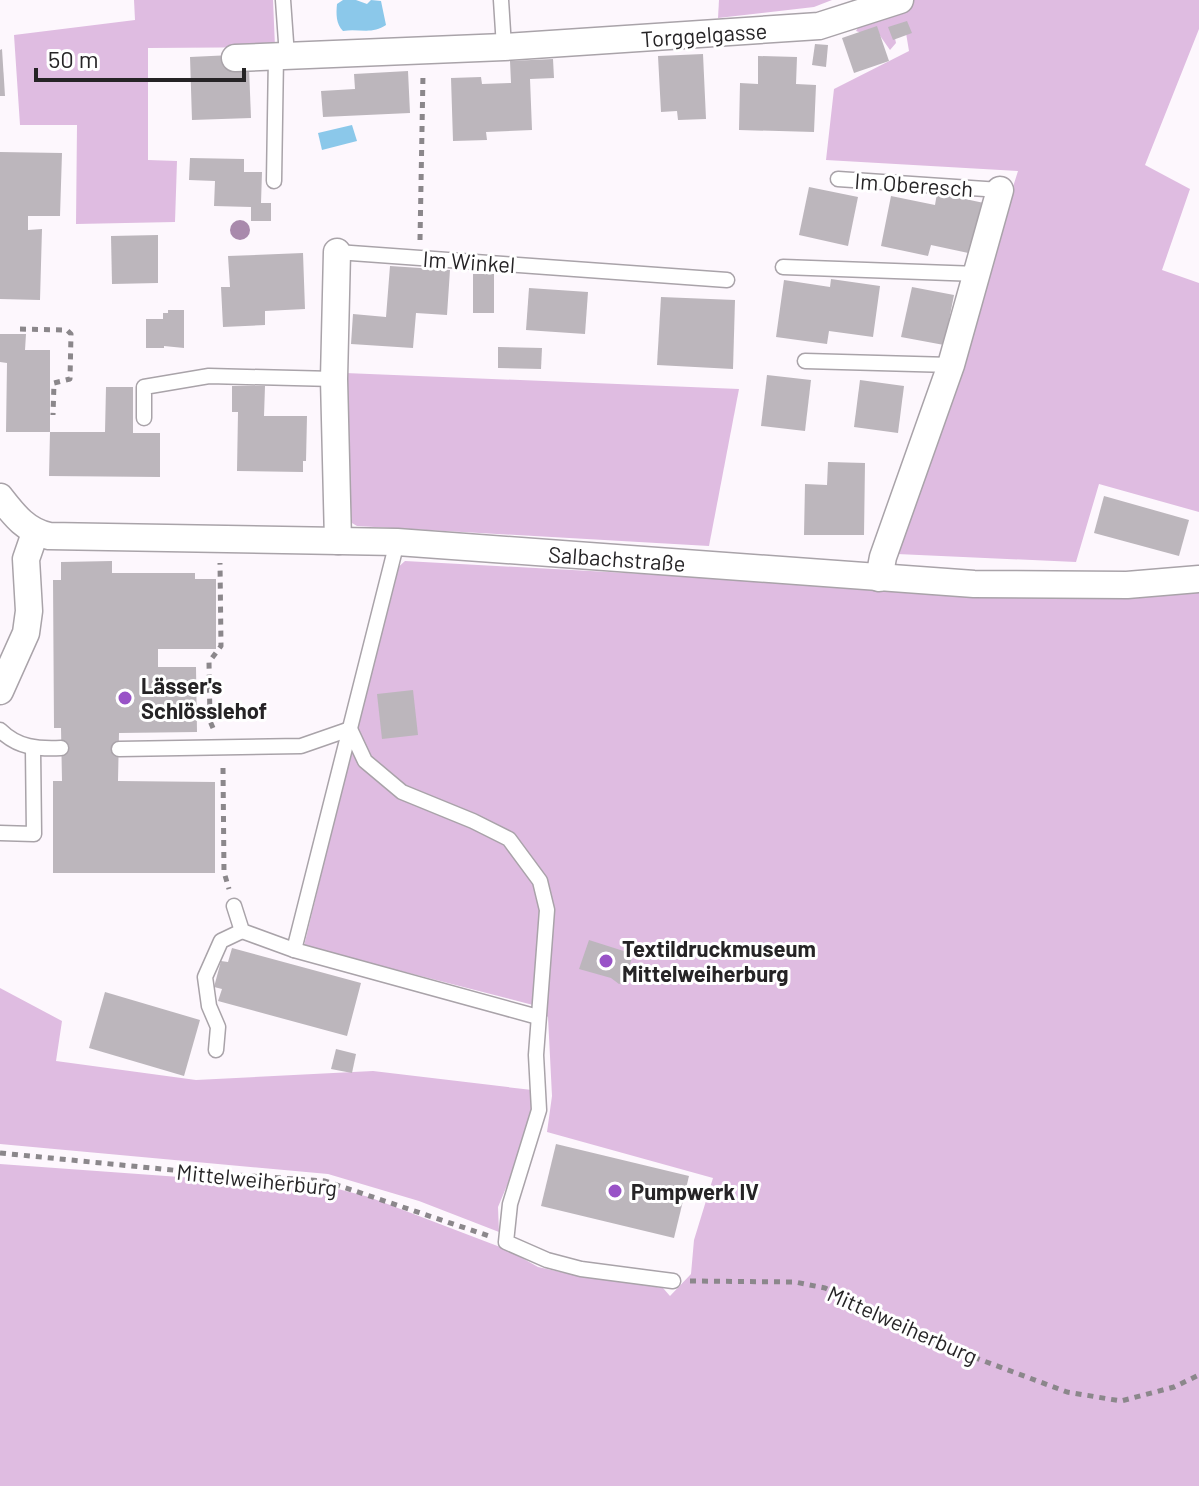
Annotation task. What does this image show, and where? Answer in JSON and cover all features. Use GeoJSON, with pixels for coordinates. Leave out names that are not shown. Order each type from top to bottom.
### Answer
{"type":"FeatureCollection","features":[{"type":"Feature","properties":{"kind":"street","name":"Torggelgasse"},"geometry":{"type":"LineString","coordinates":[[235,58],[504,47],[819,26],[900,0]]}},
{"type":"Feature","properties":{"kind":"street","name":"Im Oberesch"},"geometry":{"type":"LineString","coordinates":[[879,578],[883,557],[951,365],[1000,190]]}},
{"type":"Feature","properties":{"kind":"street","name":"Im Winkel"},"geometry":{"type":"LineString","coordinates":[[337,252],[334,379],[338,541]]}},
{"type":"Feature","properties":{"kind":"street"},"geometry":{"type":"LineString","coordinates":[[0,497],[16,518],[35,533],[26,559],[29,611],[26,633],[0,691]]}},
{"type":"Feature","properties":{"kind":"street","name":"Salbachstraße"},"geometry":{"type":"LineString","coordinates":[[35,533],[136,539],[397,542],[974,584],[1127,585],[1199,579]]}},
{"type":"Feature","properties":{"kind":"lane"},"geometry":{"type":"LineString","coordinates":[[274,181],[283,0]]}},
{"type":"Feature","properties":{"kind":"lane"},"geometry":{"type":"LineString","coordinates":[[501,0],[504,47]]}},
{"type":"Feature","properties":{"kind":"lane","name":"Im Oberesch"},"geometry":{"type":"LineString","coordinates":[[838,179],[1000,190]]}},
{"type":"Feature","properties":{"kind":"lane","name":"Im Winkel"},"geometry":{"type":"LineString","coordinates":[[337,252],[727,280]]}},
{"type":"Feature","properties":{"kind":"lane"},"geometry":{"type":"LineString","coordinates":[[783,267],[978,274]]}},
{"type":"Feature","properties":{"kind":"lane"},"geometry":{"type":"LineString","coordinates":[[805,361],[951,365]]}},
{"type":"Feature","properties":{"kind":"lane"},"geometry":{"type":"LineString","coordinates":[[144,418],[144,387],[209,376],[334,379]]}},
{"type":"Feature","properties":{"kind":"lane"},"geometry":{"type":"LineString","coordinates":[[294,950],[397,542]]}},
{"type":"Feature","properties":{"kind":"lane"},"geometry":{"type":"LineString","coordinates":[[119,749],[301,746],[350,729]]}},
{"type":"Feature","properties":{"kind":"lane"},"geometry":{"type":"LineString","coordinates":[[350,729],[365,761],[402,792],[509,839],[540,881],[547,910],[536,1055],[539,1110],[510,1204],[506,1242],[547,1260],[581,1269],[673,1281]]}},
{"type":"Feature","properties":{"kind":"lane"},"geometry":{"type":"LineString","coordinates":[[0,730],[9,739],[33,749],[61,748]]}},
{"type":"Feature","properties":{"kind":"lane"},"geometry":{"type":"LineString","coordinates":[[0,833],[34,834],[33,749]]}},
{"type":"Feature","properties":{"kind":"lane"},"geometry":{"type":"LineString","coordinates":[[234,906],[242,931]]}},
{"type":"Feature","properties":{"kind":"lane"},"geometry":{"type":"LineString","coordinates":[[216,1050],[218,1027],[209,1006],[205,977],[221,941],[242,931],[294,950],[538,1017]]}},
{"type":"Feature","properties":{"kind":"path"},"geometry":{"type":"LineString","coordinates":[[420,257],[424,50]]}},
{"type":"Feature","properties":{"kind":"path"},"geometry":{"type":"LineString","coordinates":[[20,329],[67,330],[71,334],[70,379],[54,383],[53,415]]}},
{"type":"Feature","properties":{"kind":"path"},"geometry":{"type":"LineString","coordinates":[[220,558],[221,646],[209,662],[210,721],[223,747],[224,872],[234,906]]}},
{"type":"Feature","properties":{"kind":"path","name":"Mittelweiherburg"},"geometry":{"type":"LineString","coordinates":[[0,1153],[192,1172],[325,1181],[506,1242]]}},
{"type":"Feature","properties":{"kind":"path","name":"Mittelweiherburg"},"geometry":{"type":"LineString","coordinates":[[673,1281],[795,1282],[825,1288],[949,1348],[1067,1392],[1121,1401],[1174,1387],[1199,1375]]}},
{"type":"Feature","properties":{"kind":"shaded area"},"geometry":{"type":"Polygon","coordinates":[[[134,0],[273,0],[275,47],[148,48],[148,160],[177,161],[175,222],[76,224],[77,125],[20,125],[14,35],[135,20],[134,0]]]}},
{"type":"Feature","properties":{"kind":"shaded area"},"geometry":{"type":"Polygon","coordinates":[[[719,0],[832,0],[814,7],[718,18],[719,0]]]}},
{"type":"Feature","properties":{"kind":"shaded area"},"geometry":{"type":"Polygon","coordinates":[[[895,0],[1199,0],[1199,29],[1145,165],[1190,189],[1162,270],[1199,283],[1199,512],[1099,484],[1076,562],[897,554],[1018,171],[826,160],[834,89],[909,51],[905,27],[893,29],[896,43],[890,50],[876,30],[865,34],[856,31],[872,3],[895,0]]]}},
{"type":"Feature","properties":{"kind":"shaded area"},"geometry":{"type":"Polygon","coordinates":[[[345,373],[739,389],[709,546],[357,526],[347,520],[345,373]]]}},
{"type":"Feature","properties":{"kind":"shaded area"},"geometry":{"type":"Polygon","coordinates":[[[405,561],[979,592],[1199,590],[1199,1486],[0,1486],[0,1164],[334,1188],[369,1197],[508,1250],[538,1267],[663,1288],[670,1296],[691,1274],[694,1240],[713,1178],[547,1132],[552,1096],[548,1017],[533,1005],[304,946],[395,570],[405,561]]]}},
{"type":"Feature","properties":{"kind":"shaded area"},"geometry":{"type":"Polygon","coordinates":[[[0,988],[62,1021],[56,1061],[196,1080],[373,1071],[532,1090],[533,1112],[526,1140],[498,1207],[499,1232],[419,1201],[328,1174],[0,1144],[0,988]]]}},
{"type":"Feature","properties":{"kind":"water"},"geometry":{"type":"Polygon","coordinates":[[[343,0],[367,4],[371,0],[381,1],[386,25],[370,31],[343,31],[338,22],[337,4],[343,0]]]}},
{"type":"Feature","properties":{"kind":"water"},"geometry":{"type":"Polygon","coordinates":[[[352,125],[357,141],[322,150],[318,133],[352,125]]]}},
{"type":"Feature","properties":{"kind":"building"},"geometry":{"type":"Polygon","coordinates":[[[907,21],[912,33],[893,40],[888,27],[907,21]]]}},
{"type":"Feature","properties":{"kind":"building"},"geometry":{"type":"Polygon","coordinates":[[[877,26],[889,61],[854,73],[842,38],[877,26]]]}},
{"type":"Feature","properties":{"kind":"building"},"geometry":{"type":"Polygon","coordinates":[[[815,44],[828,45],[826,67],[812,65],[815,44]]]}},
{"type":"Feature","properties":{"kind":"building"},"geometry":{"type":"Polygon","coordinates":[[[2,49],[5,96],[0,96],[2,49]]]}},
{"type":"Feature","properties":{"kind":"building"},"geometry":{"type":"Polygon","coordinates":[[[703,54],[706,119],[678,120],[677,111],[661,112],[658,56],[703,54]]]}},
{"type":"Feature","properties":{"kind":"building"},"geometry":{"type":"Polygon","coordinates":[[[232,55],[249,68],[251,118],[192,120],[190,57],[232,55]]]}},
{"type":"Feature","properties":{"kind":"building"},"geometry":{"type":"Polygon","coordinates":[[[758,56],[797,57],[796,84],[816,85],[814,132],[739,130],[740,83],[758,84],[758,56]]]}},
{"type":"Feature","properties":{"kind":"building"},"geometry":{"type":"Polygon","coordinates":[[[553,59],[554,78],[530,79],[532,130],[486,132],[487,140],[453,141],[451,78],[481,77],[482,84],[511,83],[510,61],[553,59]]]}},
{"type":"Feature","properties":{"kind":"building"},"geometry":{"type":"Polygon","coordinates":[[[408,71],[410,113],[323,117],[321,91],[355,89],[354,74],[408,71]]]}},
{"type":"Feature","properties":{"kind":"building"},"geometry":{"type":"Polygon","coordinates":[[[0,152],[62,153],[60,216],[28,216],[28,230],[42,229],[40,300],[0,299],[0,152]]]}},
{"type":"Feature","properties":{"kind":"building"},"geometry":{"type":"Polygon","coordinates":[[[190,158],[244,159],[244,172],[262,172],[261,203],[271,203],[271,221],[251,221],[251,207],[214,206],[215,181],[189,180],[190,158]]]}},
{"type":"Feature","properties":{"kind":"building"},"geometry":{"type":"Polygon","coordinates":[[[809,187],[858,197],[848,246],[799,235],[809,187]]]}},
{"type":"Feature","properties":{"kind":"building"},"geometry":{"type":"Polygon","coordinates":[[[937,193],[984,203],[973,254],[931,245],[928,256],[881,246],[891,196],[935,205],[937,193]]]}},
{"type":"Feature","properties":{"kind":"building"},"geometry":{"type":"Polygon","coordinates":[[[158,235],[158,283],[112,284],[111,236],[158,235]]]}},
{"type":"Feature","properties":{"kind":"building"},"geometry":{"type":"Polygon","coordinates":[[[303,253],[305,309],[265,311],[265,325],[223,327],[221,287],[230,287],[228,256],[303,253]]]}},
{"type":"Feature","properties":{"kind":"building"},"geometry":{"type":"Polygon","coordinates":[[[390,266],[450,270],[447,315],[416,313],[413,348],[351,344],[353,314],[386,317],[390,266]]]}},
{"type":"Feature","properties":{"kind":"building"},"geometry":{"type":"Polygon","coordinates":[[[473,274],[494,274],[494,313],[473,313],[473,274]]]}},
{"type":"Feature","properties":{"kind":"building"},"geometry":{"type":"Polygon","coordinates":[[[831,279],[880,286],[873,337],[829,331],[827,344],[776,337],[784,280],[830,287],[831,279]]]}},
{"type":"Feature","properties":{"kind":"building"},"geometry":{"type":"Polygon","coordinates":[[[912,287],[954,295],[944,345],[901,337],[912,287]]]}},
{"type":"Feature","properties":{"kind":"building"},"geometry":{"type":"Polygon","coordinates":[[[529,288],[588,292],[585,334],[526,330],[529,288]]]}},
{"type":"Feature","properties":{"kind":"building"},"geometry":{"type":"Polygon","coordinates":[[[661,297],[735,300],[733,369],[657,365],[661,297]]]}},
{"type":"Feature","properties":{"kind":"building"},"geometry":{"type":"Polygon","coordinates":[[[168,310],[184,310],[184,348],[146,348],[146,319],[163,319],[163,313],[168,313],[168,310]]]}},
{"type":"Feature","properties":{"kind":"building"},"geometry":{"type":"Polygon","coordinates":[[[0,334],[26,334],[25,350],[50,350],[50,432],[6,432],[7,363],[0,362],[0,334]]]}},
{"type":"Feature","properties":{"kind":"building"},"geometry":{"type":"Polygon","coordinates":[[[498,347],[542,348],[541,369],[498,368],[498,347]]]}},
{"type":"Feature","properties":{"kind":"building"},"geometry":{"type":"Polygon","coordinates":[[[767,375],[811,380],[805,431],[761,426],[767,375]]]}},
{"type":"Feature","properties":{"kind":"building"},"geometry":{"type":"Polygon","coordinates":[[[860,380],[904,386],[898,433],[854,427],[860,380]]]}},
{"type":"Feature","properties":{"kind":"building"},"geometry":{"type":"Polygon","coordinates":[[[232,386],[265,386],[264,416],[307,416],[303,472],[237,471],[238,412],[232,412],[232,386]]]}},
{"type":"Feature","properties":{"kind":"building"},"geometry":{"type":"Polygon","coordinates":[[[106,387],[133,387],[133,433],[160,433],[160,477],[49,476],[50,432],[105,432],[106,387]]]}},
{"type":"Feature","properties":{"kind":"building"},"geometry":{"type":"Polygon","coordinates":[[[828,462],[865,463],[864,535],[804,535],[805,484],[827,485],[828,462]]]}},
{"type":"Feature","properties":{"kind":"building"},"geometry":{"type":"Polygon","coordinates":[[[1104,496],[1189,520],[1179,556],[1094,533],[1104,496]]]}},
{"type":"Feature","properties":{"kind":"building","name":"Lässer's Schlösslehof"},"geometry":{"type":"Polygon","coordinates":[[[112,561],[112,573],[195,573],[195,579],[216,579],[216,649],[158,649],[158,667],[196,667],[197,732],[119,733],[118,781],[215,782],[215,873],[53,873],[53,781],[62,781],[61,728],[54,728],[53,580],[61,580],[61,562],[112,561]]]}},
{"type":"Feature","properties":{"kind":"building"},"geometry":{"type":"Polygon","coordinates":[[[413,690],[418,735],[382,739],[377,694],[413,690]]]}},
{"type":"Feature","properties":{"kind":"building","name":"Textildruckmuseum Mittelweiherburg"},"geometry":{"type":"Polygon","coordinates":[[[589,940],[633,954],[625,982],[619,984],[611,978],[579,969],[589,940]]]}},
{"type":"Feature","properties":{"kind":"building"},"geometry":{"type":"Polygon","coordinates":[[[232,948],[361,983],[347,1036],[218,1001],[222,989],[214,987],[221,961],[228,962],[232,948]]]}},
{"type":"Feature","properties":{"kind":"building"},"geometry":{"type":"Polygon","coordinates":[[[105,992],[200,1020],[184,1076],[89,1048],[105,992]]]}},
{"type":"Feature","properties":{"kind":"building"},"geometry":{"type":"Polygon","coordinates":[[[336,1049],[356,1054],[352,1073],[331,1069],[336,1049]]]}},
{"type":"Feature","properties":{"kind":"building","name":"Pumpwerk IV"},"geometry":{"type":"Polygon","coordinates":[[[556,1144],[689,1176],[674,1238],[541,1206],[556,1144]]]}},
{"type":"Feature","properties":{"kind":"place","name":"Lässer's Schlösslehof"},"geometry":{"type":"Point","coordinates":[125,698]}},
{"type":"Feature","properties":{"kind":"place","name":"Textildruckmuseum Mittelweiherburg"},"geometry":{"type":"Point","coordinates":[606,961]}},
{"type":"Feature","properties":{"kind":"place","name":"Pumpwerk IV"},"geometry":{"type":"Point","coordinates":[615,1191]}}]}
